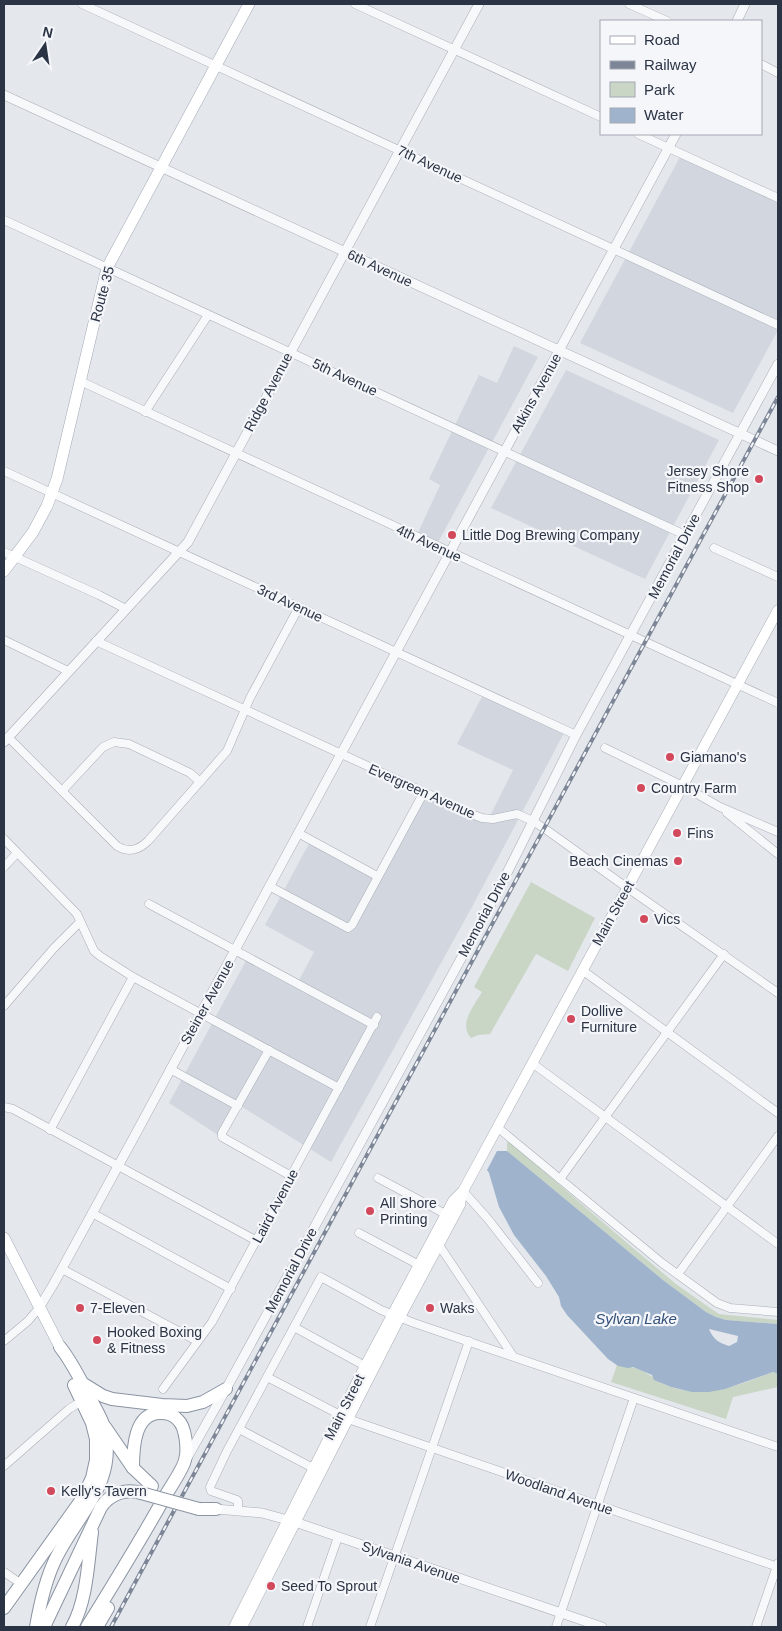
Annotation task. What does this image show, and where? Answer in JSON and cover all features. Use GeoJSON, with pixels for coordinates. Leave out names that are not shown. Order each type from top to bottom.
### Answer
{"type":"FeatureCollection","features":[{"type":"Feature","properties":{"kind":"highway"},"geometry":{"type":"LineString","coordinates":[[60,1348],[68,1357],[104,1426],[146,1489]]}},
{"type":"Feature","properties":{"kind":"highway"},"geometry":{"type":"LineString","coordinates":[[4,1608],[82,1499],[92,1478],[96,1460],[96,1439],[92,1423],[69,1374],[60,1348]]}},
{"type":"Feature","properties":{"kind":"highway"},"geometry":{"type":"LineString","coordinates":[[82,1383],[103,1396],[112,1399],[178,1406],[203,1402],[226,1389]]}},
{"type":"Feature","properties":{"kind":"highway"},"geometry":{"type":"LineString","coordinates":[[86,1627],[130,1559],[185,1460],[185,1434],[181,1423],[173,1416],[157,1413],[146,1419],[138,1430],[134,1445],[133,1468]]}},
{"type":"Feature","properties":{"kind":"highway"},"geometry":{"type":"LineString","coordinates":[[36,1627],[44,1589],[51,1568],[69,1534],[91,1503],[101,1484],[106,1460],[104,1426]]}},
{"type":"Feature","properties":{"kind":"highway"},"geometry":{"type":"LineString","coordinates":[[44,1627],[101,1507],[114,1495],[146,1489],[163,1493],[200,1507],[216,1509]]}},
{"type":"Feature","properties":{"kind":"highway"},"geometry":{"type":"LineString","coordinates":[[72,1627],[84,1588],[94,1522]]}},
{"type":"Feature","properties":{"kind":"highway"},"geometry":{"type":"LineString","coordinates":[[98,1627],[118,1589],[130,1559]]}},
{"type":"Feature","properties":{"kind":"main road","name":"Route 35"},"geometry":{"type":"LineString","coordinates":[[4,571],[33,532],[52,493],[107,268],[249,4]]}},
{"type":"Feature","properties":{"kind":"main road","name":"Main Street"},"geometry":{"type":"LineString","coordinates":[[291,1522],[313,1468],[344,1418],[365,1366],[439,1245],[450,1216],[453,1201],[463,1191],[778,610]]}},
{"type":"Feature","properties":{"kind":"main road","name":"Main Street"},"geometry":{"type":"LineString","coordinates":[[240,1627],[396,1316],[419,1265],[450,1216]]}},
{"type":"Feature","properties":{"kind":"main road"},"geometry":{"type":"LineString","coordinates":[[4,1238],[60,1348]]}},
{"type":"Feature","properties":{"kind":"street","name":"7th Avenue"},"geometry":{"type":"LineString","coordinates":[[82,4],[778,325]]}},
{"type":"Feature","properties":{"kind":"street"},"geometry":{"type":"LineString","coordinates":[[355,4],[600,117]]}},
{"type":"Feature","properties":{"kind":"street","name":"Ridge Avenue"},"geometry":{"type":"LineString","coordinates":[[6,740],[188,542],[479,4]]}},
{"type":"Feature","properties":{"kind":"street"},"geometry":{"type":"LineString","coordinates":[[630,4],[665,20]]}},
{"type":"Feature","properties":{"kind":"street"},"geometry":{"type":"LineString","coordinates":[[737,20],[745,4]]}},
{"type":"Feature","properties":{"kind":"street"},"geometry":{"type":"LineString","coordinates":[[762,64],[778,72]]}},
{"type":"Feature","properties":{"kind":"street","name":"6th Avenue"},"geometry":{"type":"LineString","coordinates":[[4,95],[778,451]]}},
{"type":"Feature","properties":{"kind":"street"},"geometry":{"type":"LineString","coordinates":[[640,135],[778,198]]}},
{"type":"Feature","properties":{"kind":"street","name":"Atkins Avenue"},"geometry":{"type":"LineString","coordinates":[[396,652],[675,135]]}},
{"type":"Feature","properties":{"kind":"street","name":"5th Avenue"},"geometry":{"type":"LineString","coordinates":[[4,220],[685,535]]}},
{"type":"Feature","properties":{"kind":"street"},"geometry":{"type":"LineString","coordinates":[[145,412],[208,315]]}},
{"type":"Feature","properties":{"kind":"street","name":"Memorial Drive"},"geometry":{"type":"LineString","coordinates":[[185,1460],[226,1389],[485,914],[576,735],[778,364]]}},
{"type":"Feature","properties":{"kind":"street","name":"4th Avenue"},"geometry":{"type":"LineString","coordinates":[[80,381],[778,703]]}},
{"type":"Feature","properties":{"kind":"street","name":"3rd Avenue"},"geometry":{"type":"LineString","coordinates":[[4,471],[576,735]]}},
{"type":"Feature","properties":{"kind":"street"},"geometry":{"type":"LineString","coordinates":[[714,548],[778,577]]}},
{"type":"Feature","properties":{"kind":"street"},"geometry":{"type":"LineString","coordinates":[[4,552],[99,595],[126,610]]}},
{"type":"Feature","properties":{"kind":"street"},"geometry":{"type":"LineString","coordinates":[[6,740],[62,791],[117,846],[126,850],[137,849],[148,841],[227,751],[250,698],[299,607]]}},
{"type":"Feature","properties":{"kind":"street"},"geometry":{"type":"LineString","coordinates":[[4,640],[68,671]]}},
{"type":"Feature","properties":{"kind":"street","name":"Evergreen Avenue"},"geometry":{"type":"LineString","coordinates":[[96,642],[482,818],[493,819],[517,814],[548,831],[778,993]]}},
{"type":"Feature","properties":{"kind":"street","name":"Steiner Avenue"},"geometry":{"type":"LineString","coordinates":[[4,1342],[28,1321],[39,1308],[62,1269],[396,652]]}},
{"type":"Feature","properties":{"kind":"street"},"geometry":{"type":"LineString","coordinates":[[62,791],[103,747],[114,742],[129,744],[190,773],[200,782]]}},
{"type":"Feature","properties":{"kind":"street"},"geometry":{"type":"LineString","coordinates":[[605,748],[683,786],[720,807],[778,832]]}},
{"type":"Feature","properties":{"kind":"street"},"geometry":{"type":"LineString","coordinates":[[269,886],[348,928],[352,925],[424,792]]}},
{"type":"Feature","properties":{"kind":"street"},"geometry":{"type":"LineString","coordinates":[[720,807],[778,854]]}},
{"type":"Feature","properties":{"kind":"street"},"geometry":{"type":"LineString","coordinates":[[298,833],[377,876]]}},
{"type":"Feature","properties":{"kind":"street"},"geometry":{"type":"LineString","coordinates":[[4,839],[77,914],[94,951],[100,956],[133,977],[339,1088]]}},
{"type":"Feature","properties":{"kind":"street"},"geometry":{"type":"LineString","coordinates":[[4,868],[17,853]]}},
{"type":"Feature","properties":{"kind":"street"},"geometry":{"type":"LineString","coordinates":[[150,904],[235,950]]}},
{"type":"Feature","properties":{"kind":"street"},"geometry":{"type":"LineString","coordinates":[[4,1006],[80,922]]}},
{"type":"Feature","properties":{"kind":"street","name":"Laird Avenue"},"geometry":{"type":"LineString","coordinates":[[162,1389],[212,1322],[376,1021],[235,950]]}},
{"type":"Feature","properties":{"kind":"street"},"geometry":{"type":"LineString","coordinates":[[560,1179],[724,954]]}},
{"type":"Feature","properties":{"kind":"street"},"geometry":{"type":"LineString","coordinates":[[582,970],[778,1113]]}},
{"type":"Feature","properties":{"kind":"street"},"geometry":{"type":"LineString","coordinates":[[50,1130],[133,977]]}},
{"type":"Feature","properties":{"kind":"street"},"geometry":{"type":"LineString","coordinates":[[269,1050],[222,1133],[222,1137],[292,1176]]}},
{"type":"Feature","properties":{"kind":"street"},"geometry":{"type":"LineString","coordinates":[[532,1063],[778,1244]]}},
{"type":"Feature","properties":{"kind":"street"},"geometry":{"type":"LineString","coordinates":[[170,1070],[238,1106]]}},
{"type":"Feature","properties":{"kind":"street"},"geometry":{"type":"LineString","coordinates":[[4,1107],[13,1109],[257,1241]]}},
{"type":"Feature","properties":{"kind":"street"},"geometry":{"type":"LineString","coordinates":[[497,1127],[678,1274],[723,1307],[778,1312]]}},
{"type":"Feature","properties":{"kind":"street"},"geometry":{"type":"LineString","coordinates":[[678,1274],[778,1136]]}},
{"type":"Feature","properties":{"kind":"street"},"geometry":{"type":"LineString","coordinates":[[378,1178],[450,1216]]}},
{"type":"Feature","properties":{"kind":"street"},"geometry":{"type":"LineString","coordinates":[[463,1191],[538,1283]]}},
{"type":"Feature","properties":{"kind":"street"},"geometry":{"type":"LineString","coordinates":[[92,1213],[231,1288]]}},
{"type":"Feature","properties":{"kind":"street"},"geometry":{"type":"LineString","coordinates":[[359,1233],[419,1265]]}},
{"type":"Feature","properties":{"kind":"street"},"geometry":{"type":"LineString","coordinates":[[439,1245],[513,1356]]}},
{"type":"Feature","properties":{"kind":"street"},"geometry":{"type":"LineString","coordinates":[[62,1269],[197,1341]]}},
{"type":"Feature","properties":{"kind":"street"},"geometry":{"type":"LineString","coordinates":[[238,1510],[237,1500],[209,1490],[216,1472],[321,1277],[396,1316],[778,1447]]}},
{"type":"Feature","properties":{"kind":"street"},"geometry":{"type":"LineString","coordinates":[[294,1328],[365,1366]]}},
{"type":"Feature","properties":{"kind":"street"},"geometry":{"type":"LineString","coordinates":[[370,1627],[469,1342]]}},
{"type":"Feature","properties":{"kind":"street","name":"Woodland Avenue"},"geometry":{"type":"LineString","coordinates":[[267,1377],[344,1418],[778,1565]]}},
{"type":"Feature","properties":{"kind":"street"},"geometry":{"type":"LineString","coordinates":[[556,1627],[634,1398]]}},
{"type":"Feature","properties":{"kind":"street"},"geometry":{"type":"LineString","coordinates":[[4,1466],[69,1409],[82,1401]]}},
{"type":"Feature","properties":{"kind":"street"},"geometry":{"type":"LineString","coordinates":[[239,1429],[313,1468]]}},
{"type":"Feature","properties":{"kind":"street","name":"Sylvania Avenue"},"geometry":{"type":"LineString","coordinates":[[216,1509],[262,1513],[396,1556],[602,1627]]}},
{"type":"Feature","properties":{"kind":"street"},"geometry":{"type":"LineString","coordinates":[[307,1627],[338,1537]]}},
{"type":"Feature","properties":{"kind":"street"},"geometry":{"type":"LineString","coordinates":[[756,1627],[778,1565]]}},
{"type":"Feature","properties":{"kind":"street"},"geometry":{"type":"LineString","coordinates":[[4,1572],[20,1584]]}},
{"type":"Feature","properties":{"kind":"shaded area"},"geometry":{"type":"Polygon","coordinates":[[[681,155],[778,200],[778,330],[733,413],[580,343],[681,155]]]}},
{"type":"Feature","properties":{"kind":"shaded area"},"geometry":{"type":"Polygon","coordinates":[[[514,346],[538,357],[435,548],[415,539],[440,485],[429,479],[479,375],[497,383],[514,346]]]}},
{"type":"Feature","properties":{"kind":"shaded area"},"geometry":{"type":"Polygon","coordinates":[[[566,370],[719,440],[645,579],[491,508],[566,370]]]}},
{"type":"Feature","properties":{"kind":"shaded area"},"geometry":{"type":"Polygon","coordinates":[[[483,695],[564,733],[472,907],[331,1162],[239,1105],[221,1137],[169,1103],[248,957],[297,984],[314,952],[265,925],[311,840],[380,879],[426,797],[488,820],[513,770],[457,744],[483,695]]]}},
{"type":"Feature","properties":{"kind":"green space"},"geometry":{"type":"Polygon","coordinates":[[[531,882],[595,918],[568,971],[536,954],[490,1034],[471,1038],[467,1033],[467,1021],[482,992],[474,987],[531,882]]]}},
{"type":"Feature","properties":{"kind":"green space"},"geometry":{"type":"Polygon","coordinates":[[[507,1140],[676,1284],[710,1308],[719,1314],[778,1320],[778,1324],[726,1320],[706,1312],[663,1280],[507,1151],[507,1140]]]}},
{"type":"Feature","properties":{"kind":"green space"},"geometry":{"type":"Polygon","coordinates":[[[617,1365],[633,1367],[663,1384],[695,1392],[734,1386],[773,1372],[778,1374],[778,1387],[733,1397],[726,1419],[611,1382],[617,1365]]]}},
{"type":"Feature","properties":{"kind":"water","name":"Sylvan Lake"},"geometry":{"type":"Polygon","coordinates":[[[497,1151],[507,1151],[663,1280],[706,1312],[726,1320],[778,1324],[778,1374],[773,1372],[725,1389],[709,1392],[692,1392],[671,1387],[654,1380],[652,1375],[633,1367],[618,1366],[608,1359],[567,1315],[546,1276],[514,1235],[499,1207],[487,1170],[497,1151]],[[709,1329],[717,1340],[729,1346],[737,1342],[738,1336],[709,1329]]]}},
{"type":"Feature","properties":{"kind":"railway"},"geometry":{"type":"LineString","coordinates":[[111,1627],[778,397]]}},
{"type":"Feature","properties":{"kind":"place","name":"Jersey Shore Fitness Shop"},"geometry":{"type":"Point","coordinates":[759,479]}},
{"type":"Feature","properties":{"kind":"place","name":"Little Dog Brewing Company"},"geometry":{"type":"Point","coordinates":[452,535]}},
{"type":"Feature","properties":{"kind":"place","name":"Giamano's"},"geometry":{"type":"Point","coordinates":[670,757]}},
{"type":"Feature","properties":{"kind":"place","name":"Country Farm"},"geometry":{"type":"Point","coordinates":[641,788]}},
{"type":"Feature","properties":{"kind":"place","name":"Fins"},"geometry":{"type":"Point","coordinates":[677,833]}},
{"type":"Feature","properties":{"kind":"place","name":"Beach Cinemas"},"geometry":{"type":"Point","coordinates":[678,861]}},
{"type":"Feature","properties":{"kind":"place","name":"Vics"},"geometry":{"type":"Point","coordinates":[644,919]}},
{"type":"Feature","properties":{"kind":"place","name":"Dollive Furniture"},"geometry":{"type":"Point","coordinates":[571,1019]}},
{"type":"Feature","properties":{"kind":"place","name":"All Shore Printing"},"geometry":{"type":"Point","coordinates":[370,1211]}},
{"type":"Feature","properties":{"kind":"place","name":"7-Eleven"},"geometry":{"type":"Point","coordinates":[80,1308]}},
{"type":"Feature","properties":{"kind":"place","name":"Waks"},"geometry":{"type":"Point","coordinates":[430,1308]}},
{"type":"Feature","properties":{"kind":"place","name":"Hooked Boxing & Fitness"},"geometry":{"type":"Point","coordinates":[97,1340]}},
{"type":"Feature","properties":{"kind":"place","name":"Kelly's Tavern"},"geometry":{"type":"Point","coordinates":[51,1491]}},
{"type":"Feature","properties":{"kind":"place","name":"Seed To Sprout"},"geometry":{"type":"Point","coordinates":[271,1586]}}]}
